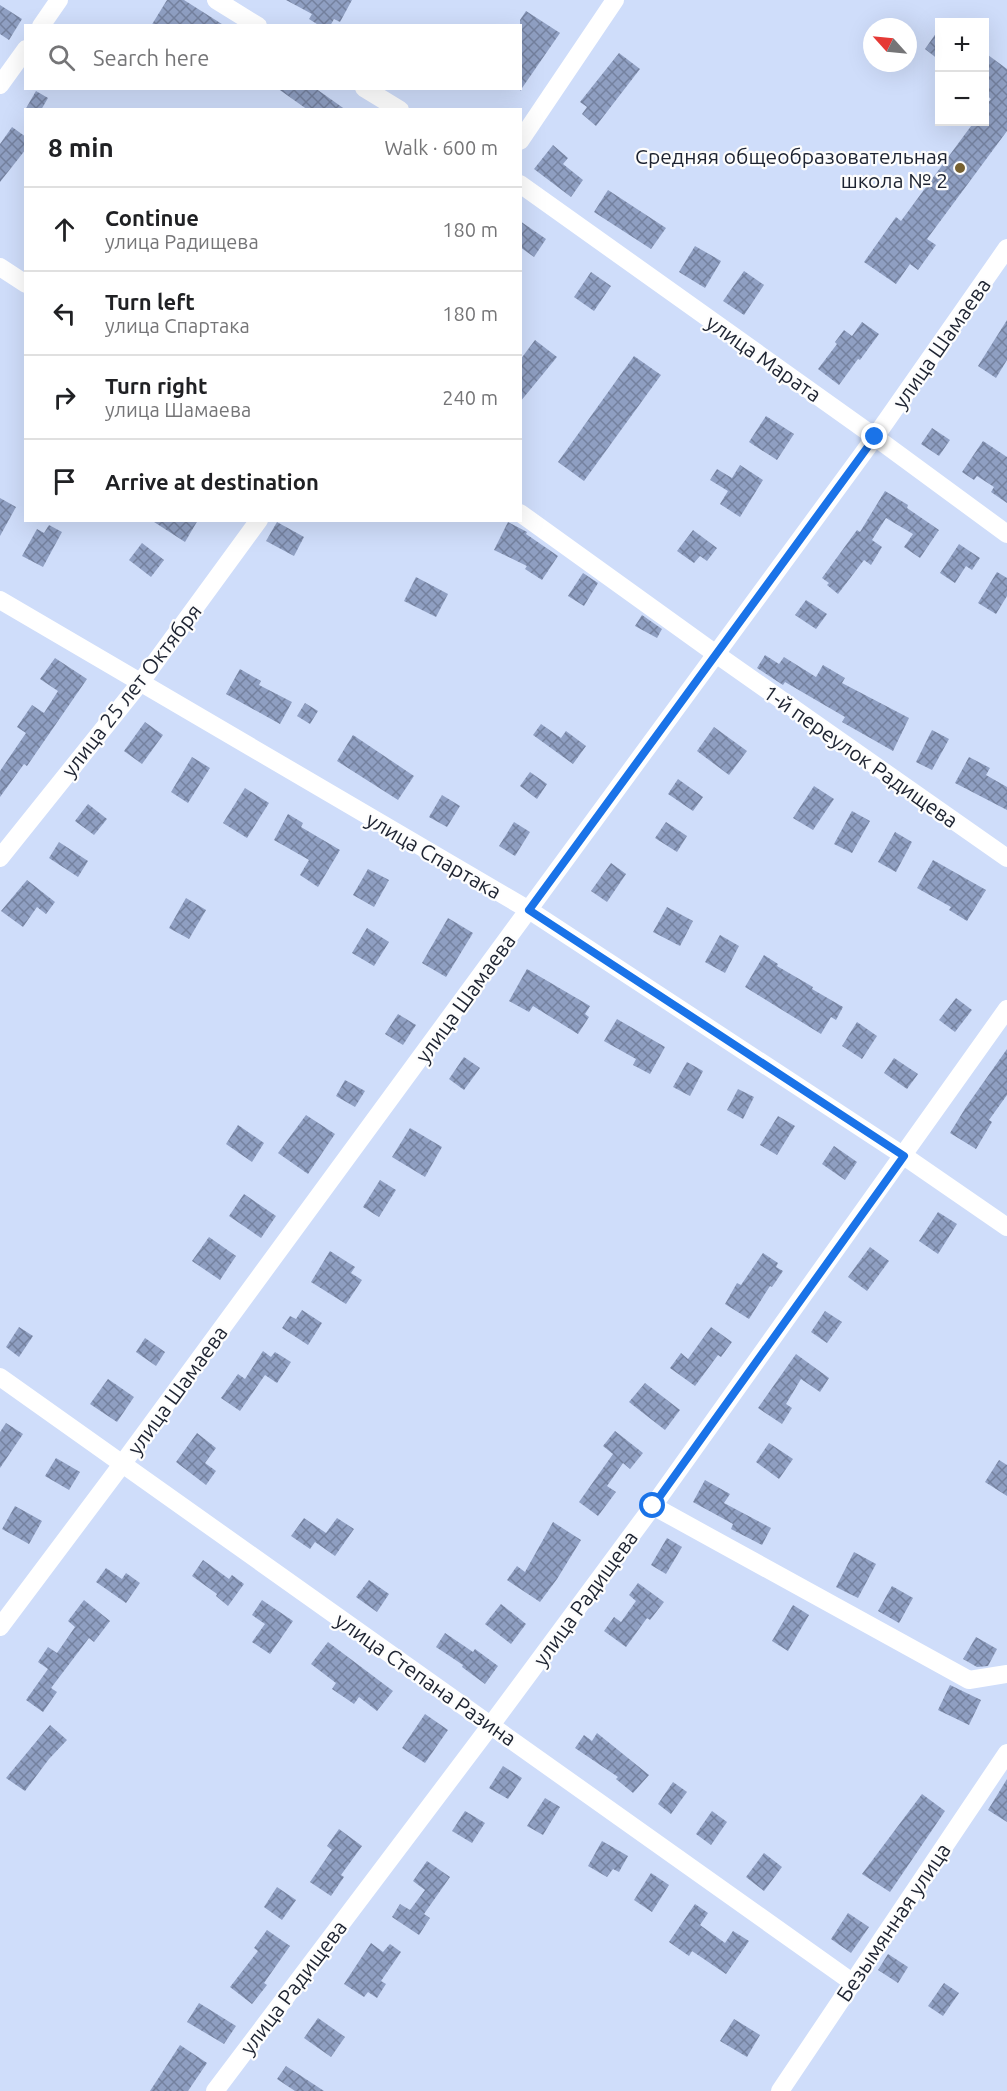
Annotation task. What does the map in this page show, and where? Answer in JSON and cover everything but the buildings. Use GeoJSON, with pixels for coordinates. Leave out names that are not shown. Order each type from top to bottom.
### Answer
{"type":"FeatureCollection","features":[{"type":"Feature","properties":{"kind":"street"},"geometry":{"type":"LineString","coordinates":[[42,24],[59,0]]}},
{"type":"Feature","properties":{"kind":"street"},"geometry":{"type":"LineString","coordinates":[[216,0],[255,24]]}},
{"type":"Feature","properties":{"kind":"street"},"geometry":{"type":"LineString","coordinates":[[522,138],[615,0]]}},
{"type":"Feature","properties":{"kind":"street"},"geometry":{"type":"LineString","coordinates":[[0,86],[24,52]]}},
{"type":"Feature","properties":{"kind":"street"},"geometry":{"type":"LineString","coordinates":[[367,90],[397,108]]}},
{"type":"Feature","properties":{"kind":"street","name":"улица Марата"},"geometry":{"type":"LineString","coordinates":[[522,185],[1007,534]]}},
{"type":"Feature","properties":{"kind":"street","name":"улица Шамаева"},"geometry":{"type":"LineString","coordinates":[[0,1627],[123,1463],[875,437],[1007,248]]}},
{"type":"Feature","properties":{"kind":"street"},"geometry":{"type":"LineString","coordinates":[[0,267],[24,283]]}},
{"type":"Feature","properties":{"kind":"street","name":"1-й переулок Радищева"},"geometry":{"type":"LineString","coordinates":[[522,514],[1007,858]]}},
{"type":"Feature","properties":{"kind":"street","name":"улица 25 лет Октября"},"geometry":{"type":"LineString","coordinates":[[0,858],[140,683],[258,522]]}},
{"type":"Feature","properties":{"kind":"street","name":"улица Спартака"},"geometry":{"type":"LineString","coordinates":[[0,600],[529,910],[904,1156],[1007,1227]]}},
{"type":"Feature","properties":{"kind":"street","name":"улица Радищева"},"geometry":{"type":"LineString","coordinates":[[215,2091],[653,1506],[1007,1009]]}},
{"type":"Feature","properties":{"kind":"street","name":"улица Степана Разина"},"geometry":{"type":"LineString","coordinates":[[0,1377],[852,1982]]}},
{"type":"Feature","properties":{"kind":"street"},"geometry":{"type":"LineString","coordinates":[[653,1506],[969,1680],[1007,1674]]}},
{"type":"Feature","properties":{"kind":"street","name":"Безымянная улица"},"geometry":{"type":"LineString","coordinates":[[780,2091],[1007,1753]]}},
{"type":"Feature","properties":{"kind":"place","name":"Средняя общеобразовательная школа № 2"},"geometry":{"type":"Point","coordinates":[960,168]}},
{"type":"Feature","properties":{"kind":"route"},"geometry":{"type":"LineString","coordinates":[[653,1506],[904,1156],[529,910],[875,437]]}}]}
